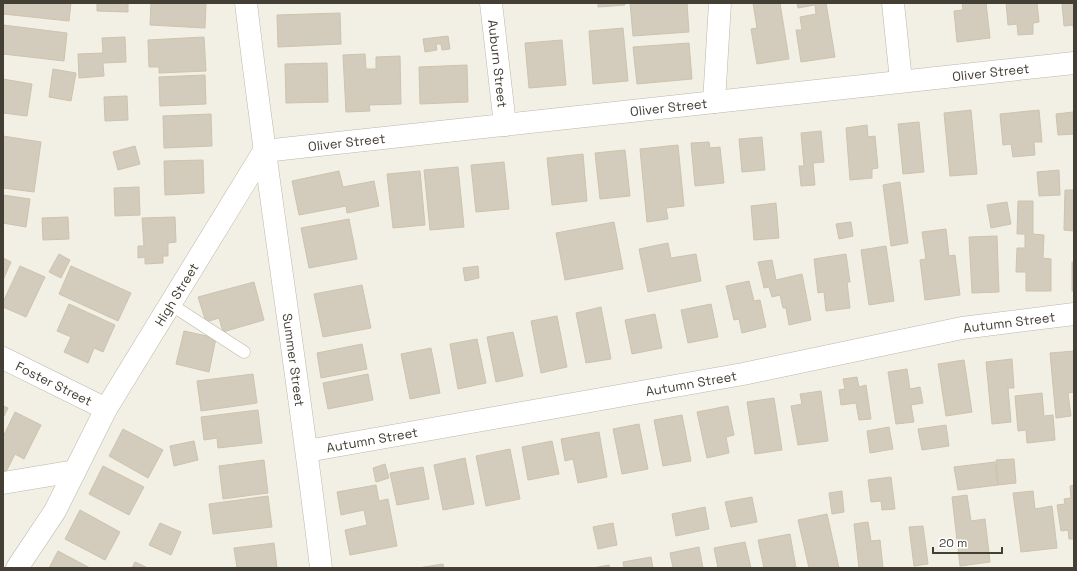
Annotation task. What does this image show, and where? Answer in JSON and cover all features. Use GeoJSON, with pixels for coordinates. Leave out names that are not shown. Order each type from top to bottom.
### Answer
{"type":"FeatureCollection","features":[{"type":"Feature","properties":{"kind":"street"},"geometry":{"type":"LineString","coordinates":[[246,3],[264,151]]}},
{"type":"Feature","properties":{"kind":"street","name":"Auburn Street"},"geometry":{"type":"LineString","coordinates":[[491,3],[505,125]]}},
{"type":"Feature","properties":{"kind":"street"},"geometry":{"type":"LineString","coordinates":[[714,102],[720,3]]}},
{"type":"Feature","properties":{"kind":"street"},"geometry":{"type":"LineString","coordinates":[[893,3],[901,81]]}},
{"type":"Feature","properties":{"kind":"street","name":"Oliver Street"},"geometry":{"type":"LineString","coordinates":[[264,151],[1074,62]]}},
{"type":"Feature","properties":{"kind":"street","name":"High Street"},"geometry":{"type":"LineString","coordinates":[[17,568],[55,511],[106,409],[264,151]]}},
{"type":"Feature","properties":{"kind":"street","name":"Summer Street"},"geometry":{"type":"LineString","coordinates":[[264,151],[307,451],[320,568]]}},
{"type":"Feature","properties":{"kind":"street","name":"Autumn Street"},"geometry":{"type":"LineString","coordinates":[[307,451],[743,374],[962,328],[1074,314]]}},
{"type":"Feature","properties":{"kind":"street","name":"Foster Street"},"geometry":{"type":"LineString","coordinates":[[3,358],[106,409]]}},
{"type":"Feature","properties":{"kind":"street"},"geometry":{"type":"LineString","coordinates":[[3,483],[75,471]]}},
{"type":"Feature","properties":{"kind":"lane"},"geometry":{"type":"LineString","coordinates":[[170,304],[244,352]]}},
{"type":"Feature","properties":{"kind":"building"},"geometry":{"type":"Polygon","coordinates":[[[3,3],[71,3],[69,21],[3,14],[3,3]]]}},
{"type":"Feature","properties":{"kind":"building"},"geometry":{"type":"Polygon","coordinates":[[[97,3],[128,3],[128,12],[97,11],[97,3]]]}},
{"type":"Feature","properties":{"kind":"building"},"geometry":{"type":"Polygon","coordinates":[[[151,3],[206,3],[205,28],[150,25],[151,3]]]}},
{"type":"Feature","properties":{"kind":"building"},"geometry":{"type":"Polygon","coordinates":[[[598,3],[624,3],[625,5],[598,7],[598,3]]]}},
{"type":"Feature","properties":{"kind":"building"},"geometry":{"type":"Polygon","coordinates":[[[630,3],[687,3],[689,32],[633,36],[630,3]]]}},
{"type":"Feature","properties":{"kind":"building"},"geometry":{"type":"Polygon","coordinates":[[[753,3],[780,3],[789,59],[757,64],[751,29],[757,28],[753,3]]]}},
{"type":"Feature","properties":{"kind":"building"},"geometry":{"type":"Polygon","coordinates":[[[797,3],[826,3],[835,57],[801,62],[796,30],[802,30],[800,17],[816,14],[815,5],[798,8],[797,3]]]}},
{"type":"Feature","properties":{"kind":"building"},"geometry":{"type":"Polygon","coordinates":[[[962,3],[986,3],[990,38],[957,42],[954,11],[963,10],[962,3]]]}},
{"type":"Feature","properties":{"kind":"building"},"geometry":{"type":"Polygon","coordinates":[[[1006,3],[1037,3],[1039,22],[1033,23],[1033,34],[1018,35],[1017,24],[1008,25],[1006,3]]]}},
{"type":"Feature","properties":{"kind":"building"},"geometry":{"type":"Polygon","coordinates":[[[1062,3],[1074,3],[1074,33],[1073,25],[1064,26],[1062,3]]]}},
{"type":"Feature","properties":{"kind":"building"},"geometry":{"type":"Polygon","coordinates":[[[340,13],[341,44],[278,47],[277,15],[340,13]]]}},
{"type":"Feature","properties":{"kind":"building"},"geometry":{"type":"Polygon","coordinates":[[[3,25],[67,33],[64,61],[3,54],[3,25]]]}},
{"type":"Feature","properties":{"kind":"building"},"geometry":{"type":"Polygon","coordinates":[[[623,28],[628,81],[593,84],[589,31],[623,28]]]}},
{"type":"Feature","properties":{"kind":"building"},"geometry":{"type":"Polygon","coordinates":[[[448,36],[450,49],[442,50],[441,44],[436,44],[437,50],[425,52],[423,39],[448,36]]]}},
{"type":"Feature","properties":{"kind":"building"},"geometry":{"type":"Polygon","coordinates":[[[125,37],[126,62],[103,63],[104,76],[79,78],[78,54],[103,53],[102,38],[125,37]]]}},
{"type":"Feature","properties":{"kind":"building"},"geometry":{"type":"Polygon","coordinates":[[[204,37],[206,71],[159,73],[159,67],[149,67],[148,40],[204,37]]]}},
{"type":"Feature","properties":{"kind":"building"},"geometry":{"type":"Polygon","coordinates":[[[562,40],[566,85],[529,88],[525,43],[562,40]]]}},
{"type":"Feature","properties":{"kind":"building"},"geometry":{"type":"Polygon","coordinates":[[[689,43],[692,79],[637,84],[633,47],[689,43]]]}},
{"type":"Feature","properties":{"kind":"building"},"geometry":{"type":"Polygon","coordinates":[[[365,54],[366,69],[376,69],[376,57],[400,56],[401,104],[369,105],[370,111],[346,112],[343,55],[365,54]]]}},
{"type":"Feature","properties":{"kind":"building"},"geometry":{"type":"Polygon","coordinates":[[[327,63],[328,102],[286,103],[285,64],[327,63]]]}},
{"type":"Feature","properties":{"kind":"building"},"geometry":{"type":"Polygon","coordinates":[[[467,65],[468,102],[420,104],[419,67],[467,65]]]}},
{"type":"Feature","properties":{"kind":"building"},"geometry":{"type":"Polygon","coordinates":[[[53,69],[76,73],[71,101],[49,97],[53,69]]]}},
{"type":"Feature","properties":{"kind":"building"},"geometry":{"type":"Polygon","coordinates":[[[205,75],[206,104],[160,106],[159,77],[205,75]]]}},
{"type":"Feature","properties":{"kind":"building"},"geometry":{"type":"Polygon","coordinates":[[[3,79],[32,84],[27,116],[3,113],[3,79]]]}},
{"type":"Feature","properties":{"kind":"building"},"geometry":{"type":"Polygon","coordinates":[[[127,96],[128,120],[105,121],[104,97],[127,96]]]}},
{"type":"Feature","properties":{"kind":"building"},"geometry":{"type":"Polygon","coordinates":[[[971,110],[977,174],[950,176],[944,113],[971,110]]]}},
{"type":"Feature","properties":{"kind":"building"},"geometry":{"type":"Polygon","coordinates":[[[1039,110],[1042,142],[1034,142],[1035,155],[1013,157],[1011,144],[1003,145],[1000,114],[1039,110]]]}},
{"type":"Feature","properties":{"kind":"building"},"geometry":{"type":"Polygon","coordinates":[[[1073,112],[1074,134],[1058,135],[1056,114],[1073,112]]]}},
{"type":"Feature","properties":{"kind":"building"},"geometry":{"type":"Polygon","coordinates":[[[211,114],[212,146],[164,148],[163,116],[211,114]]]}},
{"type":"Feature","properties":{"kind":"building"},"geometry":{"type":"Polygon","coordinates":[[[919,122],[924,172],[903,174],[898,124],[919,122]]]}},
{"type":"Feature","properties":{"kind":"building"},"geometry":{"type":"Polygon","coordinates":[[[867,125],[868,137],[875,136],[878,168],[872,169],[872,178],[850,180],[846,128],[867,125]]]}},
{"type":"Feature","properties":{"kind":"building"},"geometry":{"type":"Polygon","coordinates":[[[821,131],[824,162],[813,163],[815,185],[801,186],[799,166],[804,166],[801,133],[821,131]]]}},
{"type":"Feature","properties":{"kind":"building"},"geometry":{"type":"Polygon","coordinates":[[[3,136],[41,142],[34,192],[3,188],[3,136]]]}},
{"type":"Feature","properties":{"kind":"building"},"geometry":{"type":"Polygon","coordinates":[[[762,137],[765,170],[742,172],[739,139],[762,137]]]}},
{"type":"Feature","properties":{"kind":"building"},"geometry":{"type":"Polygon","coordinates":[[[709,142],[710,148],[720,147],[724,183],[695,186],[691,143],[709,142]]]}},
{"type":"Feature","properties":{"kind":"building"},"geometry":{"type":"Polygon","coordinates":[[[678,145],[684,206],[666,208],[668,219],[647,222],[640,149],[678,145]]]}},
{"type":"Feature","properties":{"kind":"building"},"geometry":{"type":"Polygon","coordinates":[[[135,146],[140,164],[118,170],[113,152],[135,146]]]}},
{"type":"Feature","properties":{"kind":"building"},"geometry":{"type":"Polygon","coordinates":[[[625,150],[630,196],[600,199],[595,153],[625,150]]]}},
{"type":"Feature","properties":{"kind":"building"},"geometry":{"type":"Polygon","coordinates":[[[583,154],[587,201],[552,205],[547,158],[583,154]]]}},
{"type":"Feature","properties":{"kind":"building"},"geometry":{"type":"Polygon","coordinates":[[[203,160],[204,193],[165,195],[164,161],[203,160]]]}},
{"type":"Feature","properties":{"kind":"building"},"geometry":{"type":"Polygon","coordinates":[[[504,162],[509,209],[476,212],[471,165],[504,162]]]}},
{"type":"Feature","properties":{"kind":"building"},"geometry":{"type":"Polygon","coordinates":[[[458,167],[464,227],[430,230],[424,170],[458,167]]]}},
{"type":"Feature","properties":{"kind":"building"},"geometry":{"type":"Polygon","coordinates":[[[1059,170],[1060,195],[1039,196],[1037,172],[1059,170]]]}},
{"type":"Feature","properties":{"kind":"building"},"geometry":{"type":"Polygon","coordinates":[[[339,171],[343,187],[374,181],[379,206],[347,213],[346,206],[299,215],[292,181],[339,171]]]}},
{"type":"Feature","properties":{"kind":"building"},"geometry":{"type":"Polygon","coordinates":[[[420,171],[425,225],[393,228],[387,174],[420,171]]]}},
{"type":"Feature","properties":{"kind":"building"},"geometry":{"type":"Polygon","coordinates":[[[900,182],[908,243],[891,246],[883,185],[900,182]]]}},
{"type":"Feature","properties":{"kind":"building"},"geometry":{"type":"Polygon","coordinates":[[[139,187],[140,215],[115,216],[114,188],[139,187]]]}},
{"type":"Feature","properties":{"kind":"building"},"geometry":{"type":"Polygon","coordinates":[[[1065,190],[1074,190],[1074,231],[1064,230],[1065,190]]]}},
{"type":"Feature","properties":{"kind":"building"},"geometry":{"type":"Polygon","coordinates":[[[3,195],[30,199],[26,227],[3,223],[3,195]]]}},
{"type":"Feature","properties":{"kind":"building"},"geometry":{"type":"Polygon","coordinates":[[[1018,201],[1033,201],[1033,234],[1044,235],[1043,258],[1051,259],[1051,291],[1026,291],[1026,272],[1016,272],[1017,248],[1025,248],[1025,234],[1017,234],[1018,201]]]}},
{"type":"Feature","properties":{"kind":"building"},"geometry":{"type":"Polygon","coordinates":[[[1007,202],[1011,224],[991,228],[987,205],[1007,202]]]}},
{"type":"Feature","properties":{"kind":"building"},"geometry":{"type":"Polygon","coordinates":[[[776,203],[779,238],[754,240],[751,206],[776,203]]]}},
{"type":"Feature","properties":{"kind":"building"},"geometry":{"type":"Polygon","coordinates":[[[68,217],[69,239],[43,240],[42,218],[68,217]]]}},
{"type":"Feature","properties":{"kind":"building"},"geometry":{"type":"Polygon","coordinates":[[[175,217],[176,242],[168,243],[168,256],[163,256],[163,263],[145,264],[145,257],[138,258],[138,246],[144,246],[142,218],[175,217]]]}},
{"type":"Feature","properties":{"kind":"building"},"geometry":{"type":"Polygon","coordinates":[[[349,219],[357,259],[309,268],[301,228],[349,219]]]}},
{"type":"Feature","properties":{"kind":"building"},"geometry":{"type":"Polygon","coordinates":[[[614,222],[623,269],[565,280],[556,233],[614,222]]]}},
{"type":"Feature","properties":{"kind":"building"},"geometry":{"type":"Polygon","coordinates":[[[851,222],[853,236],[839,239],[836,224],[851,222]]]}},
{"type":"Feature","properties":{"kind":"building"},"geometry":{"type":"Polygon","coordinates":[[[946,229],[949,256],[955,255],[960,295],[925,300],[920,260],[926,259],[922,232],[946,229]]]}},
{"type":"Feature","properties":{"kind":"building"},"geometry":{"type":"Polygon","coordinates":[[[997,236],[999,292],[972,293],[969,237],[997,236]]]}},
{"type":"Feature","properties":{"kind":"building"},"geometry":{"type":"Polygon","coordinates":[[[668,243],[671,258],[696,254],[701,281],[648,292],[639,249],[668,243]]]}},
{"type":"Feature","properties":{"kind":"building"},"geometry":{"type":"Polygon","coordinates":[[[886,246],[894,301],[869,305],[861,250],[886,246]]]}},
{"type":"Feature","properties":{"kind":"building"},"geometry":{"type":"Polygon","coordinates":[[[59,254],[70,260],[61,278],[49,272],[59,254]]]}},
{"type":"Feature","properties":{"kind":"building"},"geometry":{"type":"Polygon","coordinates":[[[846,254],[850,282],[847,282],[850,308],[826,311],[824,292],[818,293],[814,259],[846,254]]]}},
{"type":"Feature","properties":{"kind":"building"},"geometry":{"type":"Polygon","coordinates":[[[3,258],[11,262],[3,280],[3,258]]]}},
{"type":"Feature","properties":{"kind":"building"},"geometry":{"type":"Polygon","coordinates":[[[772,260],[776,280],[802,274],[811,320],[789,325],[786,308],[783,308],[780,295],[772,297],[769,287],[764,288],[758,262],[772,260]]]}},
{"type":"Feature","properties":{"kind":"building"},"geometry":{"type":"Polygon","coordinates":[[[1072,262],[1074,262],[1074,291],[1072,291],[1072,262]]]}},
{"type":"Feature","properties":{"kind":"building"},"geometry":{"type":"Polygon","coordinates":[[[20,266],[45,277],[26,317],[3,307],[3,302],[20,266]]]}},
{"type":"Feature","properties":{"kind":"building"},"geometry":{"type":"Polygon","coordinates":[[[71,266],[131,293],[118,321],[59,294],[71,266]]]}},
{"type":"Feature","properties":{"kind":"building"},"geometry":{"type":"Polygon","coordinates":[[[478,266],[479,278],[465,281],[463,268],[478,266]]]}},
{"type":"Feature","properties":{"kind":"building"},"geometry":{"type":"Polygon","coordinates":[[[749,281],[754,301],[760,300],[766,327],[742,333],[739,319],[734,320],[726,286],[749,281]]]}},
{"type":"Feature","properties":{"kind":"building"},"geometry":{"type":"Polygon","coordinates":[[[254,282],[264,320],[223,332],[219,318],[206,322],[198,297],[254,282]]]}},
{"type":"Feature","properties":{"kind":"building"},"geometry":{"type":"Polygon","coordinates":[[[362,285],[371,328],[323,337],[314,294],[362,285]]]}},
{"type":"Feature","properties":{"kind":"building"},"geometry":{"type":"Polygon","coordinates":[[[69,304],[115,325],[103,352],[94,348],[88,363],[64,352],[71,337],[57,331],[69,304]]]}},
{"type":"Feature","properties":{"kind":"building"},"geometry":{"type":"Polygon","coordinates":[[[711,304],[718,337],[688,343],[681,310],[711,304]]]}},
{"type":"Feature","properties":{"kind":"building"},"geometry":{"type":"Polygon","coordinates":[[[601,307],[611,359],[586,363],[576,313],[601,307]]]}},
{"type":"Feature","properties":{"kind":"building"},"geometry":{"type":"Polygon","coordinates":[[[655,314],[662,348],[632,354],[625,320],[655,314]]]}},
{"type":"Feature","properties":{"kind":"building"},"geometry":{"type":"Polygon","coordinates":[[[557,316],[567,367],[541,373],[531,321],[557,316]]]}},
{"type":"Feature","properties":{"kind":"building"},"geometry":{"type":"Polygon","coordinates":[[[184,331],[216,338],[209,372],[176,364],[184,331]]]}},
{"type":"Feature","properties":{"kind":"building"},"geometry":{"type":"Polygon","coordinates":[[[513,332],[523,376],[496,382],[487,337],[513,332]]]}},
{"type":"Feature","properties":{"kind":"building"},"geometry":{"type":"Polygon","coordinates":[[[477,339],[486,383],[458,389],[450,344],[477,339]]]}},
{"type":"Feature","properties":{"kind":"building"},"geometry":{"type":"Polygon","coordinates":[[[362,344],[367,369],[321,378],[317,353],[362,344]]]}},
{"type":"Feature","properties":{"kind":"building"},"geometry":{"type":"Polygon","coordinates":[[[431,348],[440,393],[410,399],[401,354],[431,348]]]}},
{"type":"Feature","properties":{"kind":"building"},"geometry":{"type":"Polygon","coordinates":[[[1074,351],[1074,392],[1068,393],[1071,416],[1056,418],[1050,353],[1074,351]]]}},
{"type":"Feature","properties":{"kind":"building"},"geometry":{"type":"Polygon","coordinates":[[[1012,359],[1014,388],[1008,388],[1011,422],[992,424],[986,362],[1012,359]]]}},
{"type":"Feature","properties":{"kind":"building"},"geometry":{"type":"Polygon","coordinates":[[[964,360],[972,412],[946,416],[938,364],[964,360]]]}},
{"type":"Feature","properties":{"kind":"building"},"geometry":{"type":"Polygon","coordinates":[[[907,369],[910,389],[920,387],[923,403],[911,405],[914,422],[896,424],[888,372],[907,369]]]}},
{"type":"Feature","properties":{"kind":"building"},"geometry":{"type":"Polygon","coordinates":[[[253,374],[257,403],[201,411],[197,381],[253,374]]]}},
{"type":"Feature","properties":{"kind":"building"},"geometry":{"type":"Polygon","coordinates":[[[368,374],[373,400],[328,409],[323,383],[368,374]]]}},
{"type":"Feature","properties":{"kind":"building"},"geometry":{"type":"Polygon","coordinates":[[[857,377],[859,387],[866,385],[871,419],[859,420],[856,403],[841,405],[839,390],[845,389],[843,379],[857,377]]]}},
{"type":"Feature","properties":{"kind":"building"},"geometry":{"type":"Polygon","coordinates":[[[821,391],[828,441],[798,445],[791,406],[802,404],[800,394],[821,391]]]}},
{"type":"Feature","properties":{"kind":"building"},"geometry":{"type":"Polygon","coordinates":[[[1042,393],[1044,416],[1053,415],[1055,440],[1027,443],[1026,430],[1018,431],[1015,396],[1042,393]]]}},
{"type":"Feature","properties":{"kind":"building"},"geometry":{"type":"Polygon","coordinates":[[[774,398],[782,450],[755,454],[747,402],[774,398]]]}},
{"type":"Feature","properties":{"kind":"building"},"geometry":{"type":"Polygon","coordinates":[[[3,406],[8,408],[3,418],[3,406]]]}},
{"type":"Feature","properties":{"kind":"building"},"geometry":{"type":"Polygon","coordinates":[[[728,406],[734,435],[726,437],[729,453],[707,458],[697,412],[728,406]]]}},
{"type":"Feature","properties":{"kind":"building"},"geometry":{"type":"Polygon","coordinates":[[[258,410],[262,443],[218,448],[217,438],[204,440],[201,417],[258,410]]]}},
{"type":"Feature","properties":{"kind":"building"},"geometry":{"type":"Polygon","coordinates":[[[15,412],[41,425],[24,459],[15,454],[5,474],[3,473],[3,437],[15,412]]]}},
{"type":"Feature","properties":{"kind":"building"},"geometry":{"type":"Polygon","coordinates":[[[682,415],[691,461],[663,466],[654,420],[682,415]]]}},
{"type":"Feature","properties":{"kind":"building"},"geometry":{"type":"Polygon","coordinates":[[[639,424],[648,469],[622,474],[613,429],[639,424]]]}},
{"type":"Feature","properties":{"kind":"building"},"geometry":{"type":"Polygon","coordinates":[[[946,425],[949,446],[922,450],[918,429],[946,425]]]}},
{"type":"Feature","properties":{"kind":"building"},"geometry":{"type":"Polygon","coordinates":[[[889,427],[893,449],[870,453],[867,431],[889,427]]]}},
{"type":"Feature","properties":{"kind":"building"},"geometry":{"type":"Polygon","coordinates":[[[123,429],[163,450],[148,478],[109,456],[123,429]]]}},
{"type":"Feature","properties":{"kind":"building"},"geometry":{"type":"Polygon","coordinates":[[[599,432],[607,477],[578,483],[573,459],[565,461],[561,439],[599,432]]]}},
{"type":"Feature","properties":{"kind":"building"},"geometry":{"type":"Polygon","coordinates":[[[194,441],[198,460],[174,466],[170,446],[194,441]]]}},
{"type":"Feature","properties":{"kind":"building"},"geometry":{"type":"Polygon","coordinates":[[[552,441],[559,474],[528,480],[522,447],[552,441]]]}},
{"type":"Feature","properties":{"kind":"building"},"geometry":{"type":"Polygon","coordinates":[[[510,449],[520,499],[486,506],[476,456],[510,449]]]}},
{"type":"Feature","properties":{"kind":"building"},"geometry":{"type":"Polygon","coordinates":[[[465,458],[474,504],[443,510],[434,465],[465,458]]]}},
{"type":"Feature","properties":{"kind":"building"},"geometry":{"type":"Polygon","coordinates":[[[1014,459],[1016,483],[998,485],[996,460],[1014,459]]]}},
{"type":"Feature","properties":{"kind":"building"},"geometry":{"type":"Polygon","coordinates":[[[264,460],[268,493],[223,499],[219,466],[264,460]]]}},
{"type":"Feature","properties":{"kind":"building"},"geometry":{"type":"Polygon","coordinates":[[[995,462],[998,485],[958,490],[954,467],[995,462]]]}},
{"type":"Feature","properties":{"kind":"building"},"geometry":{"type":"Polygon","coordinates":[[[385,464],[389,478],[376,482],[373,468],[385,464]]]}},
{"type":"Feature","properties":{"kind":"building"},"geometry":{"type":"Polygon","coordinates":[[[103,466],[144,487],[129,515],[89,494],[103,466]]]}},
{"type":"Feature","properties":{"kind":"building"},"geometry":{"type":"Polygon","coordinates":[[[423,467],[429,499],[397,505],[390,473],[423,467]]]}},
{"type":"Feature","properties":{"kind":"building"},"geometry":{"type":"Polygon","coordinates":[[[891,477],[895,509],[882,510],[881,501],[871,502],[868,480],[891,477]]]}},
{"type":"Feature","properties":{"kind":"building"},"geometry":{"type":"Polygon","coordinates":[[[376,485],[379,501],[388,499],[397,546],[350,555],[345,530],[367,525],[364,510],[341,515],[337,492],[376,485]]]}},
{"type":"Feature","properties":{"kind":"building"},"geometry":{"type":"Polygon","coordinates":[[[1074,485],[1074,539],[1069,539],[1068,530],[1061,531],[1057,505],[1065,504],[1064,499],[1071,498],[1070,486],[1074,485]]]}},
{"type":"Feature","properties":{"kind":"building"},"geometry":{"type":"Polygon","coordinates":[[[842,491],[844,512],[832,514],[829,493],[842,491]]]}},
{"type":"Feature","properties":{"kind":"building"},"geometry":{"type":"Polygon","coordinates":[[[1033,491],[1035,509],[1052,506],[1057,548],[1021,552],[1013,493],[1033,491]]]}},
{"type":"Feature","properties":{"kind":"building"},"geometry":{"type":"Polygon","coordinates":[[[967,495],[971,521],[985,519],[990,562],[960,566],[952,497],[967,495]]]}},
{"type":"Feature","properties":{"kind":"building"},"geometry":{"type":"Polygon","coordinates":[[[268,496],[272,527],[213,534],[209,504],[268,496]]]}},
{"type":"Feature","properties":{"kind":"building"},"geometry":{"type":"Polygon","coordinates":[[[752,497],[757,522],[731,527],[725,502],[752,497]]]}},
{"type":"Feature","properties":{"kind":"building"},"geometry":{"type":"Polygon","coordinates":[[[705,507],[709,529],[676,536],[672,514],[705,507]]]}},
{"type":"Feature","properties":{"kind":"building"},"geometry":{"type":"Polygon","coordinates":[[[80,510],[120,532],[105,560],[65,539],[80,510]]]}},
{"type":"Feature","properties":{"kind":"building"},"geometry":{"type":"Polygon","coordinates":[[[827,514],[839,568],[809,568],[798,520],[827,514]]]}},
{"type":"Feature","properties":{"kind":"building"},"geometry":{"type":"Polygon","coordinates":[[[868,522],[871,541],[880,540],[883,568],[859,568],[854,524],[868,522]]]}},
{"type":"Feature","properties":{"kind":"building"},"geometry":{"type":"Polygon","coordinates":[[[160,523],[181,532],[171,555],[149,545],[160,523]]]}},
{"type":"Feature","properties":{"kind":"building"},"geometry":{"type":"Polygon","coordinates":[[[613,523],[617,545],[598,549],[593,527],[613,523]]]}},
{"type":"Feature","properties":{"kind":"building"},"geometry":{"type":"Polygon","coordinates":[[[923,526],[928,564],[914,566],[909,527],[923,526]]]}},
{"type":"Feature","properties":{"kind":"building"},"geometry":{"type":"Polygon","coordinates":[[[790,534],[796,568],[764,568],[758,540],[790,534]]]}},
{"type":"Feature","properties":{"kind":"building"},"geometry":{"type":"Polygon","coordinates":[[[745,542],[751,568],[718,568],[714,548],[745,542]]]}},
{"type":"Feature","properties":{"kind":"building"},"geometry":{"type":"Polygon","coordinates":[[[274,543],[277,568],[237,568],[234,548],[274,543]]]}},
{"type":"Feature","properties":{"kind":"building"},"geometry":{"type":"Polygon","coordinates":[[[699,547],[703,568],[673,568],[670,553],[699,547]]]}},
{"type":"Feature","properties":{"kind":"building"},"geometry":{"type":"Polygon","coordinates":[[[58,551],[90,568],[49,568],[58,551]]]}},
{"type":"Feature","properties":{"kind":"building"},"geometry":{"type":"Polygon","coordinates":[[[651,557],[653,568],[624,568],[623,562],[651,557]]]}},
{"type":"Feature","properties":{"kind":"building"},"geometry":{"type":"Polygon","coordinates":[[[135,562],[148,568],[132,568],[135,562]]]}},
{"type":"Feature","properties":{"kind":"building"},"geometry":{"type":"Polygon","coordinates":[[[443,564],[444,568],[418,568],[443,564]]]}},
{"type":"Feature","properties":{"kind":"building"},"geometry":{"type":"Polygon","coordinates":[[[609,565],[610,568],[593,568],[609,565]]]}}]}
